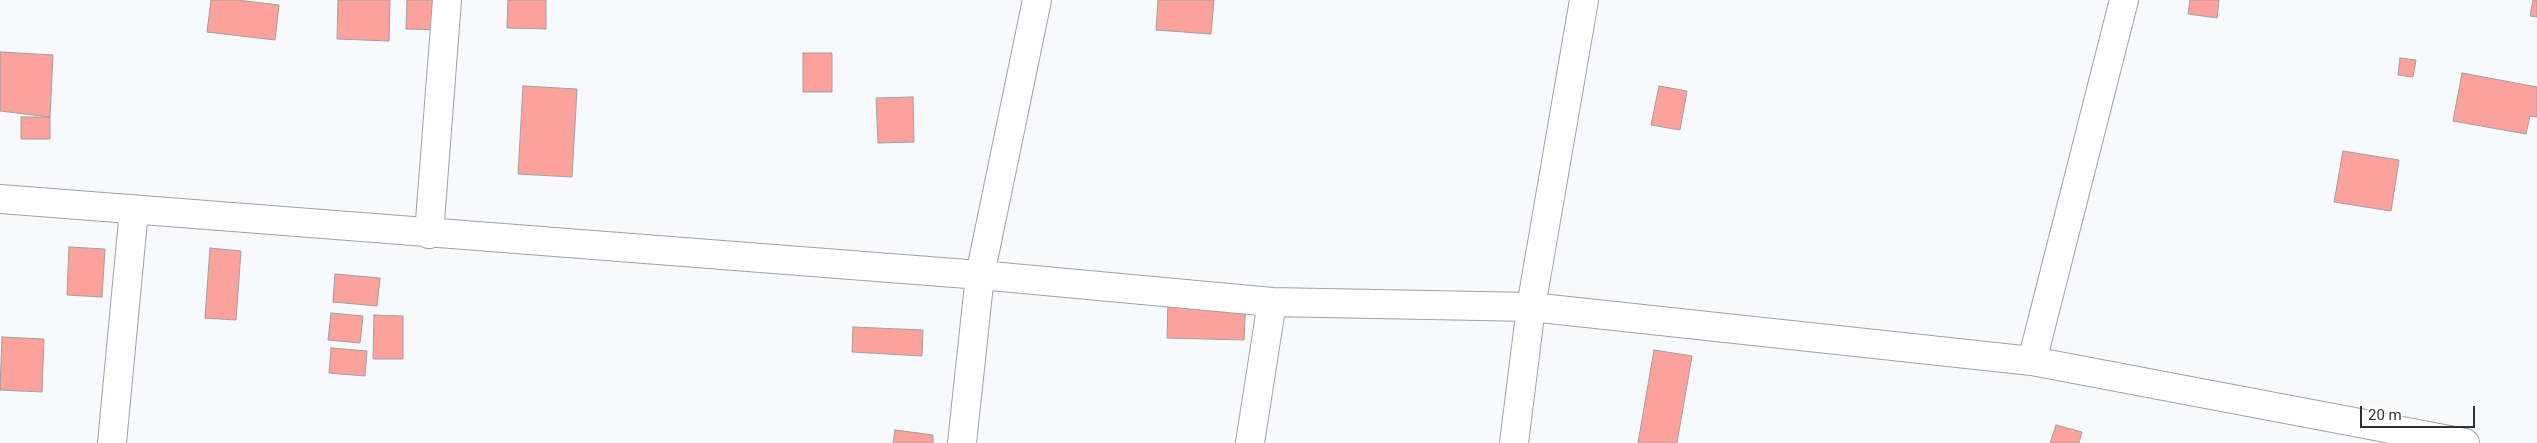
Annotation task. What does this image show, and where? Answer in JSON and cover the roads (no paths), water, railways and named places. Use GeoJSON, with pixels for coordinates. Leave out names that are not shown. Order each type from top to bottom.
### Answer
{"type":"FeatureCollection","features":[{"type":"Feature","properties":{"kind":"street"},"geometry":{"type":"LineString","coordinates":[[429,234],[446,0]]}},
{"type":"Feature","properties":{"kind":"street"},"geometry":{"type":"LineString","coordinates":[[962,443],[980,275],[1036,0]]}},
{"type":"Feature","properties":{"kind":"street"},"geometry":{"type":"LineString","coordinates":[[1514,443],[1531,307],[1584,0]]}},
{"type":"Feature","properties":{"kind":"street"},"geometry":{"type":"LineString","coordinates":[[2032,361],[2124,0]]}},
{"type":"Feature","properties":{"kind":"street"},"geometry":{"type":"LineString","coordinates":[[0,198],[429,234],[980,275],[1272,302],[1531,307],[2032,361],[2465,443]]}},
{"type":"Feature","properties":{"kind":"street"},"geometry":{"type":"LineString","coordinates":[[112,443],[134,210]]}},
{"type":"Feature","properties":{"kind":"street"},"geometry":{"type":"LineString","coordinates":[[1250,443],[1272,302]]}}]}
